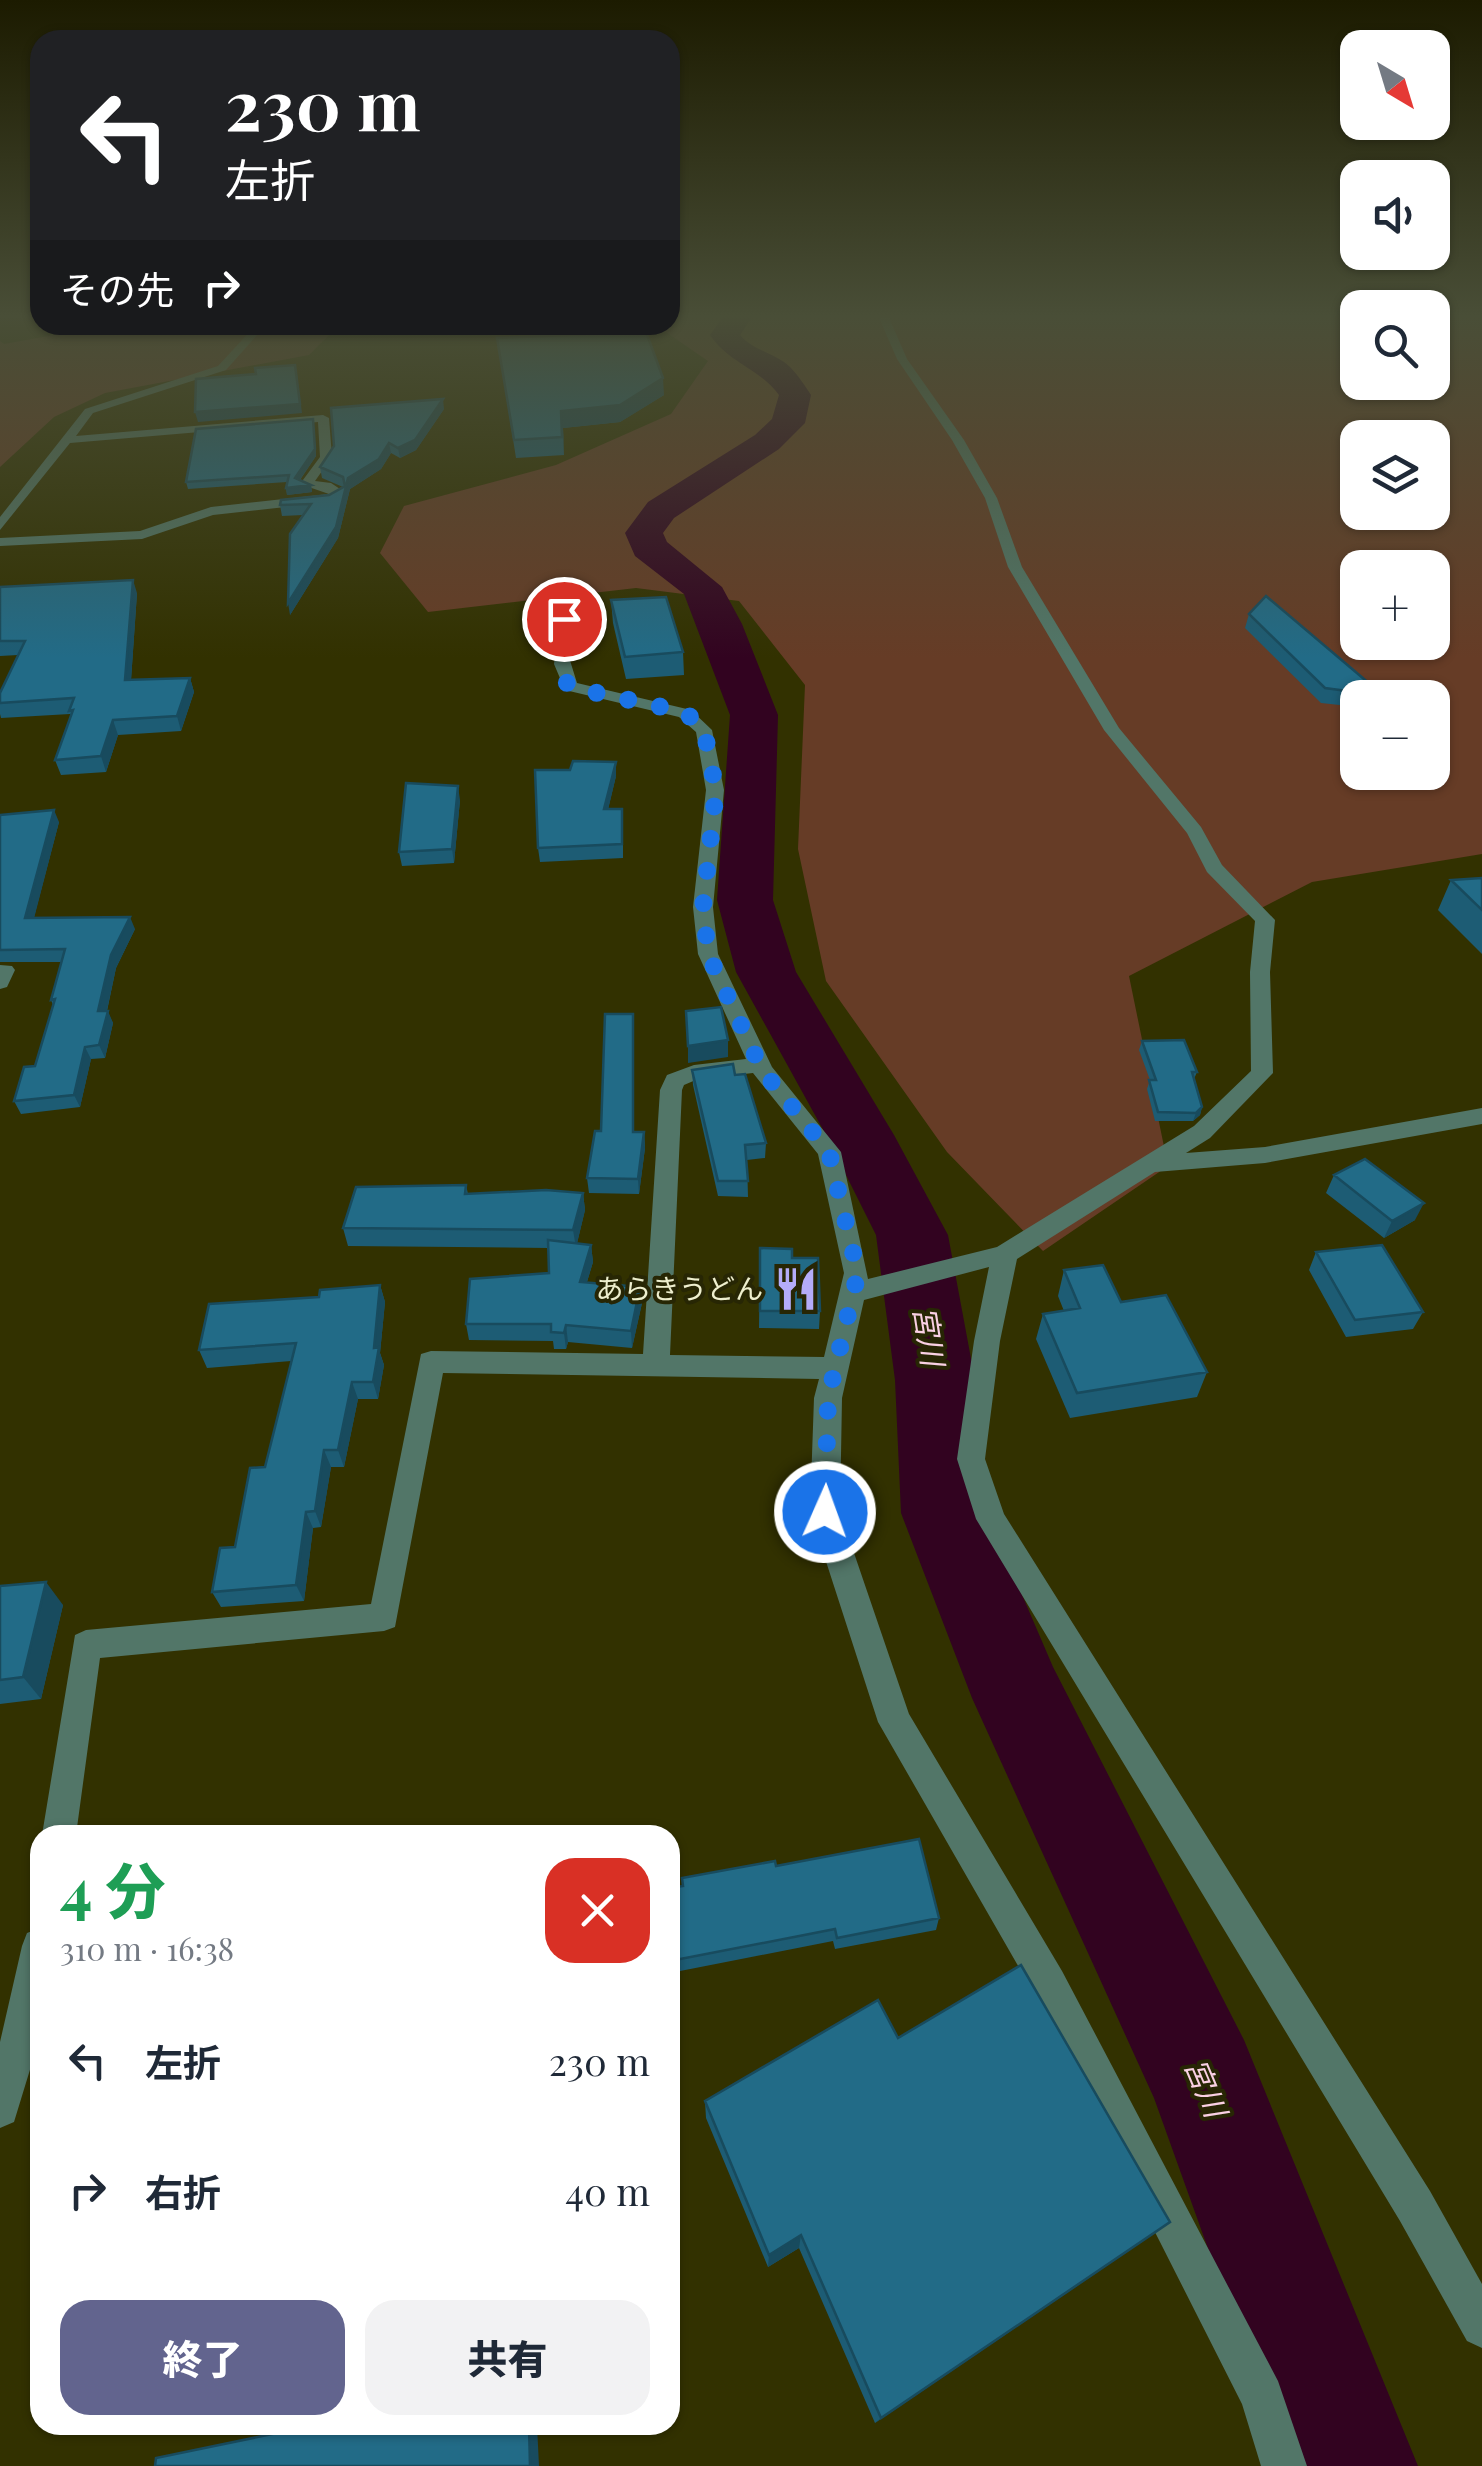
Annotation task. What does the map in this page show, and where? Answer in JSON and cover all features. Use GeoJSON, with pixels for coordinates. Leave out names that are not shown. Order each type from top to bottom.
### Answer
{"type":"FeatureCollection","features":[{"type":"Feature","properties":{"kind":"street"},"geometry":{"type":"LineString","coordinates":[[0,526],[77,428]]}},
{"type":"Feature","properties":{"kind":"street"},"geometry":{"type":"LineString","coordinates":[[68,440],[144,438],[233,428]]}},
{"type":"Feature","properties":{"kind":"street"},"geometry":{"type":"LineString","coordinates":[[0,542],[142,535],[211,511],[331,498],[338,494],[327,486],[306,484],[326,457],[324,428]]}},
{"type":"Feature","properties":{"kind":"street"},"geometry":{"type":"LineString","coordinates":[[866,1291],[994,1256],[1202,1132],[1262,1073],[1260,972],[1265,920],[1214,868],[1195,831],[1112,730],[1015,568],[991,498],[950,428]]}},
{"type":"Feature","properties":{"kind":"street"},"geometry":{"type":"LineString","coordinates":[[564,619],[564,679],[570,687],[685,712],[704,730],[716,790],[703,907],[708,954],[760,1065],[829,1152],[858,1273],[866,1291],[828,1398],[825,1512],[895,1722],[1049,1984],[1262,2397],[1284,2466]]}},
{"type":"Feature","properties":{"kind":"street"},"geometry":{"type":"LineString","coordinates":[[0,971],[4,970],[0,982]]}},
{"type":"Feature","properties":{"kind":"street"},"geometry":{"type":"LineString","coordinates":[[656,1366],[671,1090],[676,1080],[694,1072],[760,1065]]}},
{"type":"Feature","properties":{"kind":"street"},"geometry":{"type":"LineString","coordinates":[[1149,1164],[1265,1155],[1482,1116]]}},
{"type":"Feature","properties":{"kind":"street"},"geometry":{"type":"LineString","coordinates":[[994,1256],[971,1459],[991,1519],[1414,2206],[1482,2326]]}},
{"type":"Feature","properties":{"kind":"street"},"geometry":{"type":"LineString","coordinates":[[59,1825],[86,1646],[384,1617],[431,1362],[836,1368]]}},
{"type":"Feature","properties":{"kind":"street"},"geometry":{"type":"LineString","coordinates":[[0,2108],[30,2009]]}},
{"type":"Feature","properties":{"kind":"shaded area"},"geometry":{"type":"Polygon","coordinates":[[[0,428],[42,428],[0,467],[0,428]]]}},
{"type":"Feature","properties":{"kind":"shaded area"},"geometry":{"type":"Polygon","coordinates":[[[639,428],[1340,428],[1340,530],[1450,530],[1450,428],[1482,428],[1482,854],[1312,882],[1129,976],[1168,1166],[1043,1251],[947,1152],[826,981],[798,849],[805,685],[739,601],[636,588],[428,612],[380,553],[404,506],[556,465],[639,428]]]}},
{"type":"Feature","properties":{"kind":"building"},"geometry":{"type":"Polygon","coordinates":[[[314,428],[315,449],[295,478],[311,485],[286,488],[289,475],[186,482],[196,429],[314,428]]]}},
{"type":"Feature","properties":{"kind":"building"},"geometry":{"type":"Polygon","coordinates":[[[333,428],[423,428],[415,440],[398,448],[389,443],[379,459],[348,478],[336,527],[288,603],[290,534],[311,504],[280,505],[281,500],[329,495],[345,486],[343,477],[320,467],[334,446],[333,428]]]}},
{"type":"Feature","properties":{"kind":"building"},"geometry":{"type":"Polygon","coordinates":[[[512,428],[562,428],[562,437],[514,440],[512,428]]]}},
{"type":"Feature","properties":{"kind":"building"},"geometry":{"type":"Polygon","coordinates":[[[133,580],[125,680],[190,678],[177,716],[113,720],[101,756],[55,760],[74,698],[0,703],[0,693],[25,641],[0,641],[0,587],[133,580]]]}},
{"type":"Feature","properties":{"kind":"building"},"geometry":{"type":"Polygon","coordinates":[[[1266,596],[1365,680],[1340,680],[1340,690],[1325,688],[1249,614],[1266,596]]]}},
{"type":"Feature","properties":{"kind":"building"},"geometry":{"type":"Polygon","coordinates":[[[666,597],[683,652],[625,657],[611,600],[666,597]]]}},
{"type":"Feature","properties":{"kind":"building"},"geometry":{"type":"Polygon","coordinates":[[[573,761],[616,762],[604,809],[622,809],[622,844],[538,848],[535,770],[570,770],[573,761]]]}},
{"type":"Feature","properties":{"kind":"building"},"geometry":{"type":"Polygon","coordinates":[[[406,783],[458,786],[452,849],[399,852],[406,783]]]}},
{"type":"Feature","properties":{"kind":"building"},"geometry":{"type":"Polygon","coordinates":[[[54,810],[25,918],[130,917],[111,955],[98,1011],[108,1011],[99,1045],[85,1047],[74,1095],[14,1101],[24,1067],[35,1066],[65,949],[0,950],[0,815],[54,810]]]}},
{"type":"Feature","properties":{"kind":"building"},"geometry":{"type":"Polygon","coordinates":[[[1482,878],[1482,910],[1451,880],[1482,878]]]}},
{"type":"Feature","properties":{"kind":"building"},"geometry":{"type":"Polygon","coordinates":[[[721,1007],[728,1040],[688,1046],[686,1011],[721,1007]]]}},
{"type":"Feature","properties":{"kind":"building"},"geometry":{"type":"Polygon","coordinates":[[[605,1014],[633,1014],[633,1132],[644,1132],[638,1179],[587,1178],[595,1131],[601,1131],[605,1014]]]}},
{"type":"Feature","properties":{"kind":"building"},"geometry":{"type":"Polygon","coordinates":[[[1184,1040],[1197,1072],[1192,1072],[1202,1107],[1196,1113],[1158,1112],[1149,1080],[1156,1080],[1142,1041],[1184,1040]]]}},
{"type":"Feature","properties":{"kind":"building"},"geometry":{"type":"Polygon","coordinates":[[[733,1064],[735,1075],[745,1074],[766,1143],[745,1145],[748,1181],[718,1181],[692,1070],[733,1064]]]}},
{"type":"Feature","properties":{"kind":"building"},"geometry":{"type":"Polygon","coordinates":[[[1365,1159],[1424,1203],[1392,1221],[1334,1175],[1365,1159]]]}},
{"type":"Feature","properties":{"kind":"building"},"geometry":{"type":"Polygon","coordinates":[[[466,1185],[465,1194],[546,1190],[583,1193],[573,1230],[343,1228],[356,1187],[466,1185]]]}},
{"type":"Feature","properties":{"kind":"building"},"geometry":{"type":"Polygon","coordinates":[[[548,1240],[591,1245],[580,1282],[640,1287],[631,1331],[566,1325],[564,1333],[551,1332],[551,1324],[466,1324],[470,1279],[549,1273],[548,1240]]]}},
{"type":"Feature","properties":{"kind":"building"},"geometry":{"type":"Polygon","coordinates":[[[1382,1245],[1423,1312],[1355,1320],[1316,1252],[1382,1245]]]}},
{"type":"Feature","properties":{"kind":"building","name":"あらきうどん"},"geometry":{"type":"Polygon","coordinates":[[[760,1248],[792,1249],[792,1258],[818,1258],[820,1311],[760,1311],[760,1248]]]}},
{"type":"Feature","properties":{"kind":"building"},"geometry":{"type":"Polygon","coordinates":[[[1103,1265],[1121,1302],[1166,1295],[1207,1372],[1077,1393],[1043,1314],[1080,1308],[1064,1270],[1103,1265]]]}},
{"type":"Feature","properties":{"kind":"building"},"geometry":{"type":"Polygon","coordinates":[[[380,1285],[374,1348],[379,1347],[373,1382],[352,1382],[338,1450],[324,1450],[315,1511],[306,1512],[296,1585],[212,1592],[220,1548],[235,1547],[250,1468],[265,1467],[296,1343],[199,1350],[209,1304],[319,1297],[320,1290],[380,1285]]]}},
{"type":"Feature","properties":{"kind":"building"},"geometry":{"type":"Polygon","coordinates":[[[46,1582],[23,1677],[0,1680],[0,1586],[46,1582]]]}},
{"type":"Feature","properties":{"kind":"building"},"geometry":{"type":"Polygon","coordinates":[[[919,1839],[939,1918],[837,1938],[835,1929],[680,1959],[682,1878],[775,1861],[776,1866],[919,1839]]]}},
{"type":"Feature","properties":{"kind":"building"},"geometry":{"type":"Polygon","coordinates":[[[1021,1965],[1170,2222],[881,2418],[801,2235],[769,2255],[705,2101],[878,2000],[898,2038],[1021,1965]]]}},
{"type":"Feature","properties":{"kind":"building"},"geometry":{"type":"Polygon","coordinates":[[[268,2435],[529,2435],[530,2466],[155,2466],[156,2458],[268,2435]]]}},
{"type":"Feature","properties":{"kind":"waterway","name":"宮川"},"geometry":{"type":"LineString","coordinates":[[782,428],[661,510],[644,533],[649,548],[701,587],[720,624],[754,715],[745,900],[766,972],[860,1135],[912,1235],[935,1380],[944,1513],[1019,1698],[1204,2080],[1352,2466]]}},
{"type":"Feature","properties":{"kind":"place","name":"あらきうどん"},"geometry":{"type":"Point","coordinates":[796,1289]}},
{"type":"Feature","properties":{"kind":"route"},"geometry":{"type":"LineString","coordinates":[[564,619],[564,679],[570,687],[685,712],[704,730],[716,790],[709,824],[703,907],[708,954],[762,1070],[829,1152],[858,1273],[828,1398],[825,1512]]}}]}
